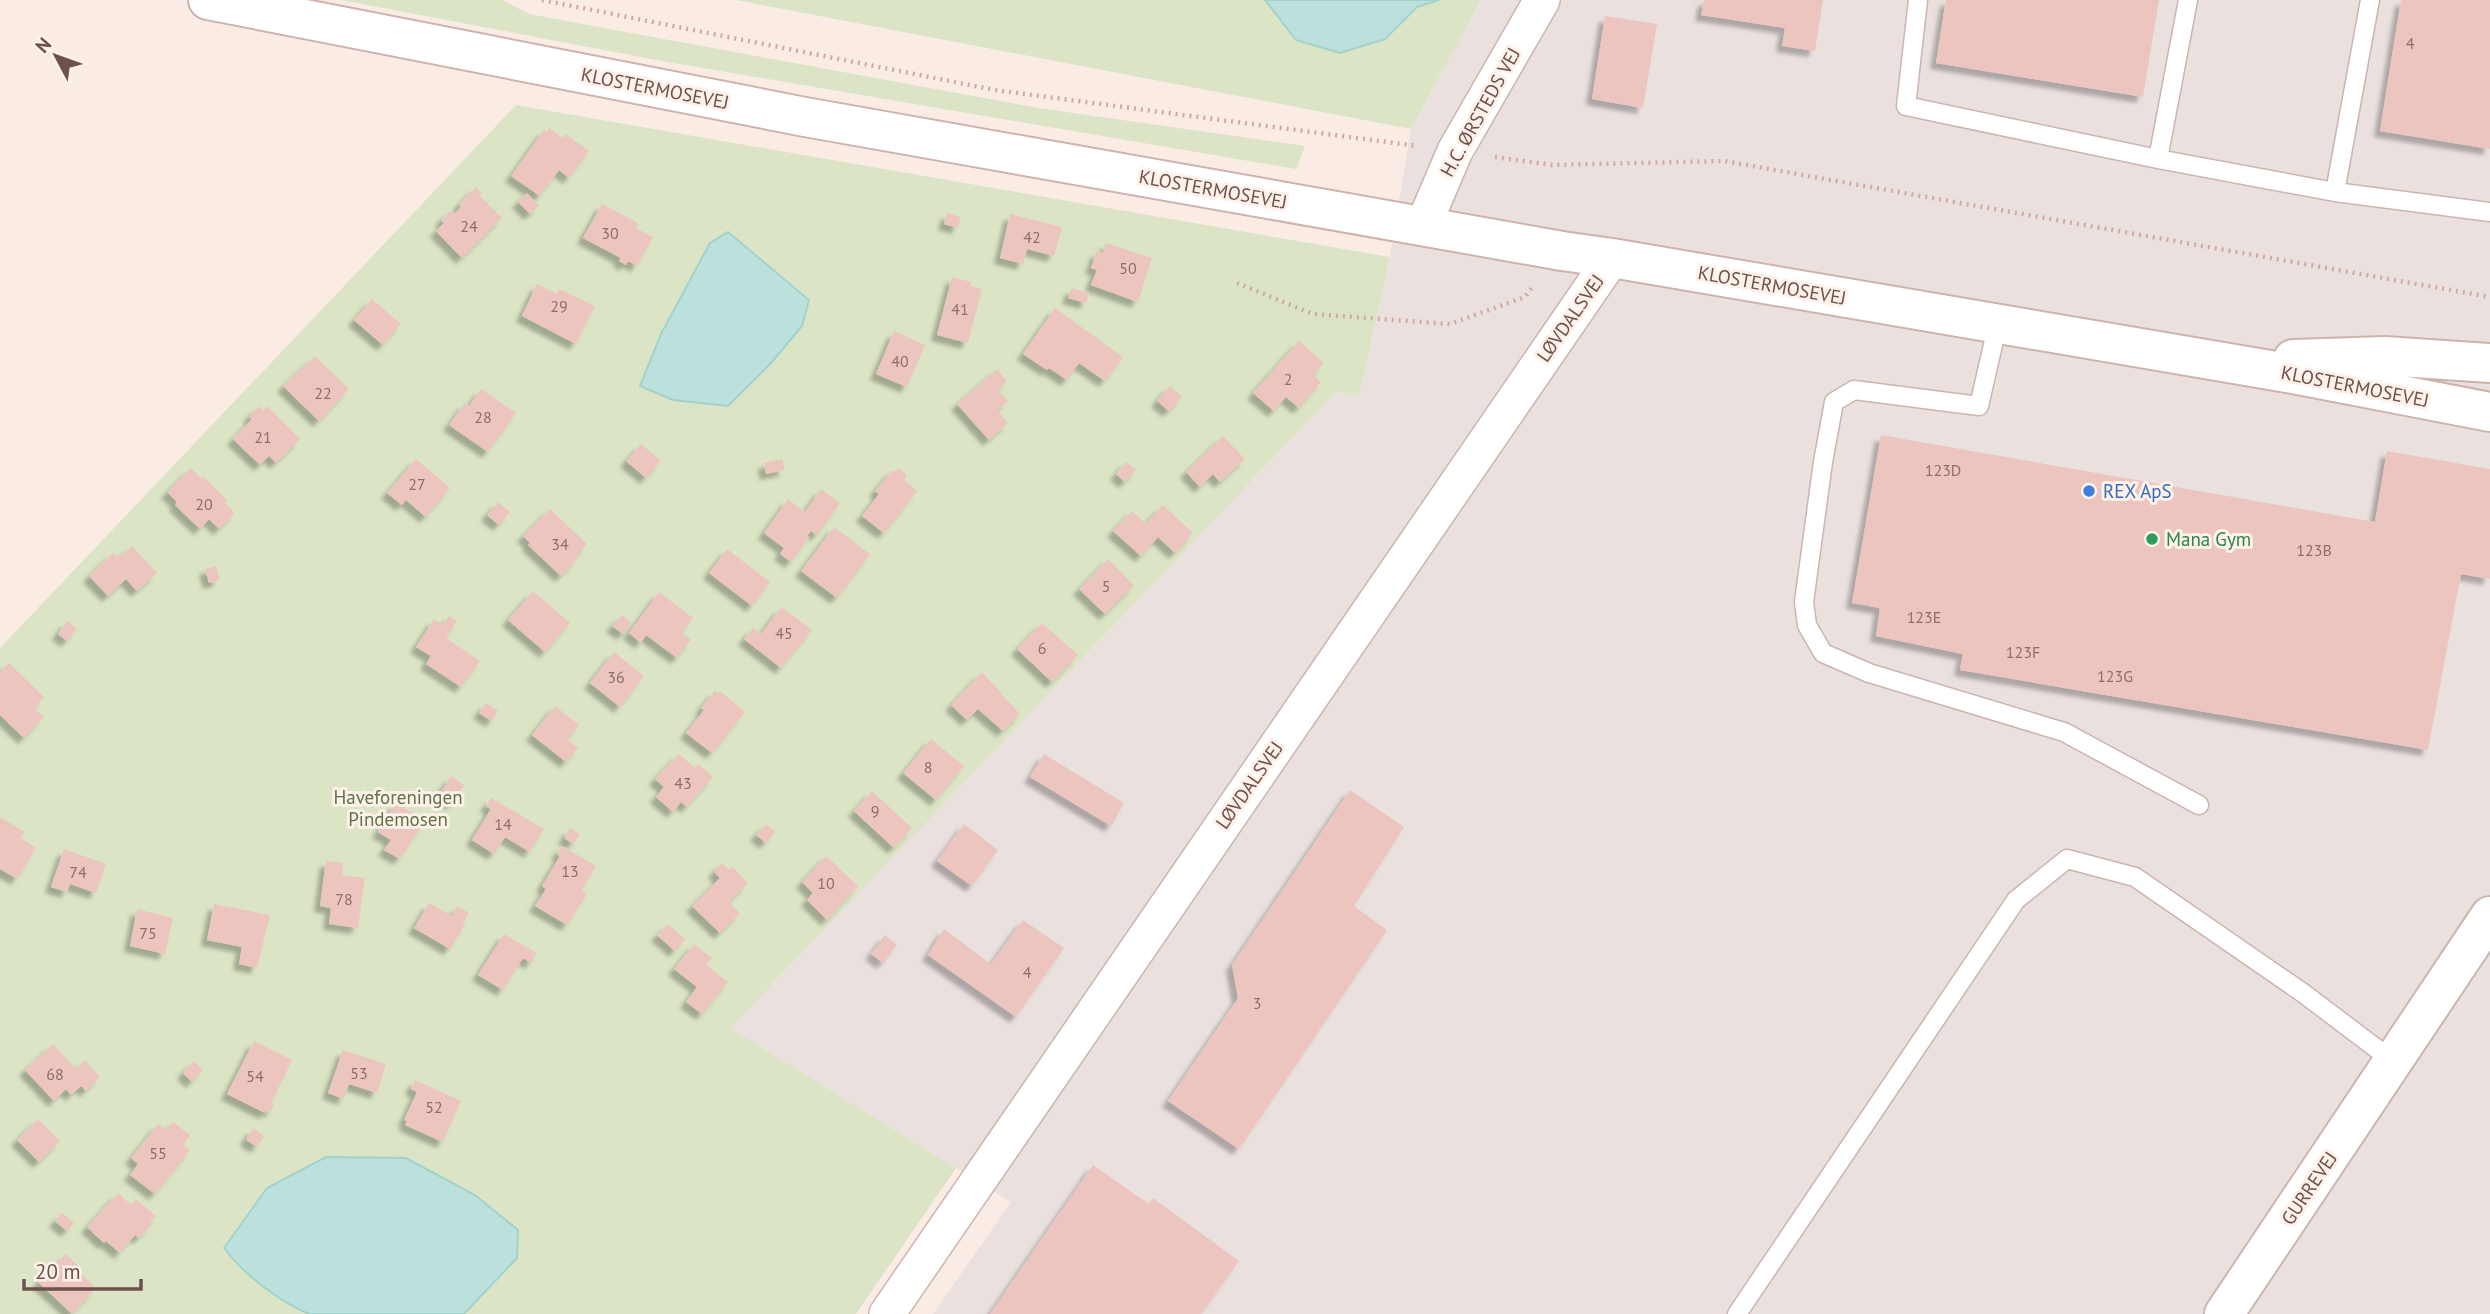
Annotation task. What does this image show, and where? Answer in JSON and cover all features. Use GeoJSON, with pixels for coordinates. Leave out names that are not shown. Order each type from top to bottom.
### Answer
{"type":"FeatureCollection","features":[{"type":"Feature","properties":{"kind":"main road","name":"KLOSTERMOSEVEJ"},"geometry":{"type":"LineString","coordinates":[[208,0],[805,117],[1562,251],[1612,257],[2221,361],[2490,412]]}},
{"type":"Feature","properties":{"kind":"main road","name":"KLOSTERMOSEVEJ"},"geometry":{"type":"LineString","coordinates":[[2221,361],[2385,356],[2490,363]]}},
{"type":"Feature","properties":{"kind":"main road"},"geometry":{"type":"LineString","coordinates":[[2392,393],[2452,392],[2490,398]]}},
{"type":"Feature","properties":{"kind":"main road","name":"GURREVEJ"},"geometry":{"type":"LineString","coordinates":[[2224,1314],[2490,916]]}},
{"type":"Feature","properties":{"kind":"main road","name":"GURREVEJ"},"geometry":{"type":"LineString","coordinates":[[2393,1061],[2490,948]]}},
{"type":"Feature","properties":{"kind":"street","name":"H.C. ØRSTEDS VEJ"},"geometry":{"type":"LineString","coordinates":[[1423,226],[1455,151],[1542,0]]}},
{"type":"Feature","properties":{"kind":"street","name":"LØVDALSVEJ"},"geometry":{"type":"LineString","coordinates":[[887,1314],[1612,257]]}},
{"type":"Feature","properties":{"kind":"lane"},"geometry":{"type":"LineString","coordinates":[[1919,0],[1906,106],[2158,159],[2336,192],[2490,212]]}},
{"type":"Feature","properties":{"kind":"lane"},"geometry":{"type":"LineString","coordinates":[[2158,159],[2188,0]]}},
{"type":"Feature","properties":{"kind":"lane"},"geometry":{"type":"LineString","coordinates":[[2336,192],[2370,0]]}},
{"type":"Feature","properties":{"kind":"lane"},"geometry":{"type":"LineString","coordinates":[[1998,323],[1979,406],[1854,390],[1834,402],[1804,602],[1807,625],[1823,653],[1869,673],[2064,732],[2199,805]]}},
{"type":"Feature","properties":{"kind":"lane"},"geometry":{"type":"LineString","coordinates":[[1737,1314],[2015,900],[2067,859],[2135,877],[2303,993],[2393,1061]]}},
{"type":"Feature","properties":{"kind":"path"},"geometry":{"type":"LineString","coordinates":[[542,0],[995,90],[1552,164],[1724,161],[2490,297]]}},
{"type":"Feature","properties":{"kind":"path"},"geometry":{"type":"LineString","coordinates":[[1237,283],[1313,314],[1450,324],[1525,297],[1562,251]]}},
{"type":"Feature","properties":{"kind":"shaded area"},"geometry":{"type":"Polygon","coordinates":[[[1481,0],[2490,0],[2490,1314],[933,1314],[1011,1202],[729,1028],[1337,391],[1359,396],[1390,257],[1411,129],[1481,0]]]}},
{"type":"Feature","properties":{"kind":"green space"},"geometry":{"type":"Polygon","coordinates":[[[341,0],[502,0],[529,14],[1038,108],[1305,146],[1296,169],[662,61],[341,0]]]}},
{"type":"Feature","properties":{"kind":"green space"},"geometry":{"type":"Polygon","coordinates":[[[736,0],[1265,0],[1296,40],[1385,39],[1417,7],[1439,0],[1481,0],[1411,129],[736,0]]]}},
{"type":"Feature","properties":{"kind":"green space","name":"Haveforeningen Pindemosen"},"geometry":{"type":"Polygon","coordinates":[[[516,105],[1390,257],[1359,396],[1337,391],[730,1028],[956,1168],[856,1314],[0,1314],[0,648],[516,105]]]}},
{"type":"Feature","properties":{"kind":"water"},"geometry":{"type":"Polygon","coordinates":[[[1265,0],[1439,0],[1417,7],[1385,39],[1340,53],[1296,40],[1265,0]]]}},
{"type":"Feature","properties":{"kind":"water"},"geometry":{"type":"Polygon","coordinates":[[[728,232],[809,300],[802,326],[771,363],[728,406],[673,400],[640,386],[661,334],[710,243],[728,232]]]}},
{"type":"Feature","properties":{"kind":"water"},"geometry":{"type":"Polygon","coordinates":[[[326,1157],[406,1158],[475,1195],[518,1230],[517,1258],[464,1314],[309,1314],[298,1309],[274,1295],[252,1277],[224,1248],[267,1188],[326,1157]]]}},
{"type":"Feature","properties":{"kind":"building"},"geometry":{"type":"Polygon","coordinates":[[[1704,0],[1823,0],[1815,51],[1782,46],[1785,28],[1701,15],[1704,0]]]}},
{"type":"Feature","properties":{"kind":"building"},"geometry":{"type":"Polygon","coordinates":[[[1946,0],[2159,0],[2143,97],[1936,63],[1946,0]]]}},
{"type":"Feature","properties":{"kind":"building"},"geometry":{"type":"Polygon","coordinates":[[[2401,0],[2490,0],[2490,149],[2380,131],[2401,0]]]}},
{"type":"Feature","properties":{"kind":"building"},"geometry":{"type":"Polygon","coordinates":[[[1605,16],[1657,24],[1643,108],[1592,99],[1605,16]]]}},
{"type":"Feature","properties":{"kind":"building"},"geometry":{"type":"Polygon","coordinates":[[[549,128],[563,138],[566,134],[589,151],[569,178],[559,170],[540,196],[511,176],[544,130],[547,132],[549,128]]]}},
{"type":"Feature","properties":{"kind":"building"},"geometry":{"type":"Polygon","coordinates":[[[476,187],[482,194],[480,196],[502,218],[462,258],[436,231],[444,223],[441,220],[450,211],[454,214],[461,207],[459,204],[476,187]]]}},
{"type":"Feature","properties":{"kind":"building"},"geometry":{"type":"Polygon","coordinates":[[[527,193],[539,206],[530,214],[518,202],[527,193]]]}},
{"type":"Feature","properties":{"kind":"building"},"geometry":{"type":"Polygon","coordinates":[[[602,204],[638,223],[636,228],[653,237],[637,266],[628,261],[626,265],[619,261],[621,258],[583,238],[602,204]]]}},
{"type":"Feature","properties":{"kind":"building"},"geometry":{"type":"Polygon","coordinates":[[[947,213],[961,217],[958,228],[944,224],[947,213]]]}},
{"type":"Feature","properties":{"kind":"building"},"geometry":{"type":"Polygon","coordinates":[[[1010,214],[1062,227],[1054,256],[1027,249],[1023,264],[1000,258],[1010,214]]]}},
{"type":"Feature","properties":{"kind":"building"},"geometry":{"type":"Polygon","coordinates":[[[1106,243],[1152,258],[1138,302],[1091,285],[1097,270],[1091,268],[1097,251],[1103,253],[1106,243]]]}},
{"type":"Feature","properties":{"kind":"building"},"geometry":{"type":"Polygon","coordinates":[[[952,277],[971,282],[970,286],[982,289],[968,343],[937,335],[952,277]]]}},
{"type":"Feature","properties":{"kind":"building"},"geometry":{"type":"Polygon","coordinates":[[[537,284],[557,294],[559,289],[595,306],[576,344],[522,316],[537,284]]]}},
{"type":"Feature","properties":{"kind":"building"},"geometry":{"type":"Polygon","coordinates":[[[1072,288],[1089,293],[1086,303],[1068,298],[1072,288]]]}},
{"type":"Feature","properties":{"kind":"building"},"geometry":{"type":"Polygon","coordinates":[[[372,299],[401,324],[383,345],[354,320],[372,299]]]}},
{"type":"Feature","properties":{"kind":"building"},"geometry":{"type":"Polygon","coordinates":[[[1055,308],[1123,357],[1105,381],[1079,363],[1067,380],[1023,354],[1055,308]]]}},
{"type":"Feature","properties":{"kind":"building"},"geometry":{"type":"Polygon","coordinates":[[[894,331],[925,345],[907,387],[876,374],[894,331]]]}},
{"type":"Feature","properties":{"kind":"building"},"geometry":{"type":"Polygon","coordinates":[[[1299,341],[1324,363],[1313,375],[1321,382],[1299,408],[1286,397],[1274,411],[1253,393],[1299,341]]]}},
{"type":"Feature","properties":{"kind":"building"},"geometry":{"type":"Polygon","coordinates":[[[315,356],[349,389],[319,421],[283,386],[315,356]]]}},
{"type":"Feature","properties":{"kind":"building"},"geometry":{"type":"Polygon","coordinates":[[[997,369],[1007,381],[998,390],[1008,401],[997,410],[1008,423],[989,440],[957,404],[997,369]]]}},
{"type":"Feature","properties":{"kind":"building"},"geometry":{"type":"Polygon","coordinates":[[[1170,386],[1182,397],[1169,411],[1157,401],[1170,386]]]}},
{"type":"Feature","properties":{"kind":"building"},"geometry":{"type":"Polygon","coordinates":[[[481,389],[516,413],[488,452],[449,425],[465,403],[469,406],[481,389]]]}},
{"type":"Feature","properties":{"kind":"building"},"geometry":{"type":"Polygon","coordinates":[[[259,406],[263,410],[267,406],[300,439],[276,463],[269,456],[260,465],[233,439],[252,419],[249,417],[259,406]]]}},
{"type":"Feature","properties":{"kind":"building"},"geometry":{"type":"Polygon","coordinates":[[[1881,435],[2375,522],[2387,451],[2490,469],[2490,579],[2461,574],[2428,750],[1960,670],[1963,654],[1876,636],[1880,608],[1852,603],[1881,435]]]}},
{"type":"Feature","properties":{"kind":"building"},"geometry":{"type":"Polygon","coordinates":[[[1223,436],[1245,459],[1220,482],[1213,474],[1200,487],[1186,472],[1223,436]]]}},
{"type":"Feature","properties":{"kind":"building"},"geometry":{"type":"Polygon","coordinates":[[[641,444],[661,461],[646,478],[626,461],[641,444]]]}},
{"type":"Feature","properties":{"kind":"building"},"geometry":{"type":"Polygon","coordinates":[[[416,459],[450,488],[426,517],[406,500],[402,505],[387,493],[416,459]]]}},
{"type":"Feature","properties":{"kind":"building"},"geometry":{"type":"Polygon","coordinates":[[[782,459],[785,470],[766,474],[764,463],[782,459]]]}},
{"type":"Feature","properties":{"kind":"building"},"geometry":{"type":"Polygon","coordinates":[[[1126,462],[1136,470],[1125,482],[1116,474],[1126,462]]]}},
{"type":"Feature","properties":{"kind":"building"},"geometry":{"type":"Polygon","coordinates":[[[191,468],[227,500],[225,503],[235,513],[219,529],[209,519],[200,529],[175,505],[177,502],[167,492],[191,468]]]}},
{"type":"Feature","properties":{"kind":"building"},"geometry":{"type":"Polygon","coordinates":[[[898,468],[907,475],[904,480],[917,491],[884,533],[862,516],[879,494],[875,491],[892,470],[894,472],[898,468]]]}},
{"type":"Feature","properties":{"kind":"building"},"geometry":{"type":"Polygon","coordinates":[[[821,489],[840,503],[817,535],[811,531],[791,562],[780,554],[784,548],[764,533],[788,499],[805,512],[821,489]]]}},
{"type":"Feature","properties":{"kind":"building"},"geometry":{"type":"Polygon","coordinates":[[[498,502],[510,512],[499,525],[487,515],[498,502]]]}},
{"type":"Feature","properties":{"kind":"building"},"geometry":{"type":"Polygon","coordinates":[[[1163,505],[1193,533],[1175,553],[1158,537],[1141,556],[1113,531],[1132,511],[1146,524],[1163,505]]]}},
{"type":"Feature","properties":{"kind":"building"},"geometry":{"type":"Polygon","coordinates":[[[550,509],[587,544],[561,576],[528,545],[530,543],[523,536],[550,509]]]}},
{"type":"Feature","properties":{"kind":"building"},"geometry":{"type":"Polygon","coordinates":[[[834,527],[870,554],[837,598],[801,571],[834,527]]]}},
{"type":"Feature","properties":{"kind":"building"},"geometry":{"type":"Polygon","coordinates":[[[132,546],[157,573],[137,591],[126,579],[108,596],[89,576],[113,553],[119,558],[132,546]]]}},
{"type":"Feature","properties":{"kind":"building"},"geometry":{"type":"Polygon","coordinates":[[[727,549],[770,582],[752,606],[709,573],[727,549]]]}},
{"type":"Feature","properties":{"kind":"building"},"geometry":{"type":"Polygon","coordinates":[[[1108,559],[1134,586],[1105,614],[1079,589],[1108,559]]]}},
{"type":"Feature","properties":{"kind":"building"},"geometry":{"type":"Polygon","coordinates":[[[216,566],[220,580],[209,583],[205,569],[216,566]]]}},
{"type":"Feature","properties":{"kind":"building"},"geometry":{"type":"Polygon","coordinates":[[[533,591],[570,623],[545,652],[508,620],[533,591]]]}},
{"type":"Feature","properties":{"kind":"building"},"geometry":{"type":"Polygon","coordinates":[[[659,592],[693,618],[682,633],[691,640],[677,658],[646,635],[641,643],[629,633],[659,592]]]}},
{"type":"Feature","properties":{"kind":"building"},"geometry":{"type":"Polygon","coordinates":[[[781,607],[812,630],[781,668],[744,639],[753,628],[761,634],[781,607]]]}},
{"type":"Feature","properties":{"kind":"building"},"geometry":{"type":"Polygon","coordinates":[[[622,615],[632,623],[623,634],[612,626],[622,615]]]}},
{"type":"Feature","properties":{"kind":"building"},"geometry":{"type":"Polygon","coordinates":[[[449,616],[457,621],[446,638],[480,661],[461,687],[426,664],[431,656],[416,647],[434,619],[443,625],[449,616]]]}},
{"type":"Feature","properties":{"kind":"building"},"geometry":{"type":"Polygon","coordinates":[[[67,621],[77,629],[67,641],[58,634],[67,621]]]}},
{"type":"Feature","properties":{"kind":"building"},"geometry":{"type":"Polygon","coordinates":[[[1042,623],[1078,655],[1052,682],[1017,649],[1042,623]]]}},
{"type":"Feature","properties":{"kind":"building"},"geometry":{"type":"Polygon","coordinates":[[[614,652],[644,676],[620,707],[590,683],[614,652]]]}},
{"type":"Feature","properties":{"kind":"building"},"geometry":{"type":"Polygon","coordinates":[[[9,663],[44,697],[34,708],[44,717],[24,738],[0,715],[0,672],[9,663]]]}},
{"type":"Feature","properties":{"kind":"building"},"geometry":{"type":"Polygon","coordinates":[[[982,672],[1020,714],[1003,731],[978,709],[967,720],[951,705],[982,672]]]}},
{"type":"Feature","properties":{"kind":"building"},"geometry":{"type":"Polygon","coordinates":[[[715,691],[720,691],[745,712],[712,753],[686,733],[715,691]]]}},
{"type":"Feature","properties":{"kind":"building"},"geometry":{"type":"Polygon","coordinates":[[[486,703],[498,711],[492,721],[479,713],[486,703]]]}},
{"type":"Feature","properties":{"kind":"building"},"geometry":{"type":"Polygon","coordinates":[[[555,706],[579,725],[567,739],[578,748],[566,762],[532,735],[555,706]]]}},
{"type":"Feature","properties":{"kind":"building"},"geometry":{"type":"Polygon","coordinates":[[[931,739],[964,766],[936,800],[903,773],[931,739]]]}},
{"type":"Feature","properties":{"kind":"building"},"geometry":{"type":"Polygon","coordinates":[[[679,754],[695,768],[698,764],[713,777],[687,807],[681,802],[673,812],[656,797],[664,787],[655,779],[679,754]]]}},
{"type":"Feature","properties":{"kind":"building"},"geometry":{"type":"Polygon","coordinates":[[[1044,754],[1124,803],[1111,826],[1030,777],[1044,754]]]}},
{"type":"Feature","properties":{"kind":"building"},"geometry":{"type":"Polygon","coordinates":[[[451,776],[464,785],[452,804],[439,795],[451,776]]]}},
{"type":"Feature","properties":{"kind":"building"},"geometry":{"type":"Polygon","coordinates":[[[1350,790],[1404,827],[1354,906],[1387,930],[1239,1149],[1168,1101],[1238,998],[1232,965],[1350,790]]]}},
{"type":"Feature","properties":{"kind":"building"},"geometry":{"type":"Polygon","coordinates":[[[872,791],[912,828],[894,848],[854,811],[872,791]]]}},
{"type":"Feature","properties":{"kind":"building"},"geometry":{"type":"Polygon","coordinates":[[[491,798],[544,829],[530,852],[505,837],[494,854],[472,840],[491,809],[486,806],[491,798]]]}},
{"type":"Feature","properties":{"kind":"building"},"geometry":{"type":"Polygon","coordinates":[[[396,803],[425,821],[400,859],[384,850],[391,840],[378,832],[396,803]]]}},
{"type":"Feature","properties":{"kind":"building"},"geometry":{"type":"Polygon","coordinates":[[[0,817],[25,832],[21,838],[36,848],[17,879],[0,869],[0,817]]]}},
{"type":"Feature","properties":{"kind":"building"},"geometry":{"type":"Polygon","coordinates":[[[766,824],[775,832],[766,843],[756,835],[766,824]]]}},
{"type":"Feature","properties":{"kind":"building"},"geometry":{"type":"Polygon","coordinates":[[[964,824],[998,850],[972,886],[937,861],[964,824]]]}},
{"type":"Feature","properties":{"kind":"building"},"geometry":{"type":"Polygon","coordinates":[[[570,828],[580,834],[573,844],[564,838],[570,828]]]}},
{"type":"Feature","properties":{"kind":"building"},"geometry":{"type":"Polygon","coordinates":[[[562,846],[596,866],[581,891],[587,894],[567,925],[535,906],[546,889],[542,886],[560,856],[557,854],[562,846]]]}},
{"type":"Feature","properties":{"kind":"building"},"geometry":{"type":"Polygon","coordinates":[[[64,849],[106,864],[96,893],[70,884],[67,892],[51,887],[64,849]]]}},
{"type":"Feature","properties":{"kind":"building"},"geometry":{"type":"Polygon","coordinates":[[[826,856],[858,886],[827,920],[807,900],[813,893],[802,882],[826,856]]]}},
{"type":"Feature","properties":{"kind":"building"},"geometry":{"type":"Polygon","coordinates":[[[326,861],[343,863],[342,875],[365,878],[358,928],[329,924],[331,908],[320,906],[326,861]]]}},
{"type":"Feature","properties":{"kind":"building"},"geometry":{"type":"Polygon","coordinates":[[[722,863],[729,870],[733,867],[748,883],[729,902],[740,913],[720,933],[692,906],[720,878],[714,872],[722,863]]]}},
{"type":"Feature","properties":{"kind":"building"},"geometry":{"type":"Polygon","coordinates":[[[429,903],[452,916],[457,906],[469,913],[450,949],[414,928],[429,903]]]}},
{"type":"Feature","properties":{"kind":"building"},"geometry":{"type":"Polygon","coordinates":[[[214,904],[270,915],[257,968],[239,964],[242,947],[207,940],[214,904]]]}},
{"type":"Feature","properties":{"kind":"building"},"geometry":{"type":"Polygon","coordinates":[[[137,909],[173,918],[165,954],[130,946],[137,909]]]}},
{"type":"Feature","properties":{"kind":"building"},"geometry":{"type":"Polygon","coordinates":[[[1023,920],[1064,948],[1016,1017],[928,955],[944,929],[991,964],[1023,920]]]}},
{"type":"Feature","properties":{"kind":"building"},"geometry":{"type":"Polygon","coordinates":[[[668,924],[685,939],[675,951],[657,935],[668,924]]]}},
{"type":"Feature","properties":{"kind":"building"},"geometry":{"type":"Polygon","coordinates":[[[504,934],[537,953],[531,963],[523,958],[503,990],[478,975],[504,934]]]}},
{"type":"Feature","properties":{"kind":"building"},"geometry":{"type":"Polygon","coordinates":[[[885,935],[897,945],[883,963],[871,954],[885,935]]]}},
{"type":"Feature","properties":{"kind":"building"},"geometry":{"type":"Polygon","coordinates":[[[694,944],[712,958],[706,965],[728,982],[702,1014],[686,1002],[697,987],[674,969],[694,944]]]}},
{"type":"Feature","properties":{"kind":"building"},"geometry":{"type":"Polygon","coordinates":[[[254,1041],[292,1060],[271,1103],[274,1105],[271,1112],[267,1109],[265,1113],[227,1094],[254,1041]]]}},
{"type":"Feature","properties":{"kind":"building"},"geometry":{"type":"Polygon","coordinates":[[[53,1044],[76,1069],[85,1060],[100,1077],[86,1091],[81,1086],[71,1095],[66,1089],[54,1101],[25,1070],[53,1044]]]}},
{"type":"Feature","properties":{"kind":"building"},"geometry":{"type":"Polygon","coordinates":[[[343,1050],[386,1064],[377,1093],[349,1084],[344,1099],[328,1093],[343,1050]]]}},
{"type":"Feature","properties":{"kind":"building"},"geometry":{"type":"Polygon","coordinates":[[[194,1061],[203,1070],[192,1082],[183,1073],[194,1061]]]}},
{"type":"Feature","properties":{"kind":"building"},"geometry":{"type":"Polygon","coordinates":[[[415,1080],[461,1101],[443,1142],[405,1125],[407,1121],[404,1120],[417,1092],[411,1089],[415,1080]]]}},
{"type":"Feature","properties":{"kind":"building"},"geometry":{"type":"Polygon","coordinates":[[[38,1119],[60,1141],[39,1162],[17,1140],[38,1119]]]}},
{"type":"Feature","properties":{"kind":"building"},"geometry":{"type":"Polygon","coordinates":[[[173,1122],[190,1135],[183,1145],[190,1150],[155,1194],[130,1175],[138,1164],[131,1158],[158,1124],[166,1130],[173,1122]]]}},
{"type":"Feature","properties":{"kind":"building"},"geometry":{"type":"Polygon","coordinates":[[[253,1128],[264,1136],[257,1147],[246,1140],[253,1128]]]}},
{"type":"Feature","properties":{"kind":"building"},"geometry":{"type":"Polygon","coordinates":[[[1093,1165],[1149,1204],[1153,1198],[1239,1261],[1201,1314],[990,1314],[1093,1165]]]}},
{"type":"Feature","properties":{"kind":"building"},"geometry":{"type":"Polygon","coordinates":[[[118,1193],[131,1205],[136,1199],[156,1216],[139,1238],[135,1235],[120,1253],[87,1227],[118,1193]]]}},
{"type":"Feature","properties":{"kind":"building"},"geometry":{"type":"Polygon","coordinates":[[[62,1213],[74,1223],[67,1231],[55,1221],[62,1213]]]}},
{"type":"Feature","properties":{"kind":"building"},"geometry":{"type":"Polygon","coordinates":[[[66,1254],[77,1265],[75,1268],[96,1288],[72,1314],[38,1282],[66,1254]]]}},
{"type":"Feature","properties":{"kind":"place","name":"REX ApS"},"geometry":{"type":"Point","coordinates":[2089,491]}},
{"type":"Feature","properties":{"kind":"place","name":"Mana Gym"},"geometry":{"type":"Point","coordinates":[2152,539]}}]}
